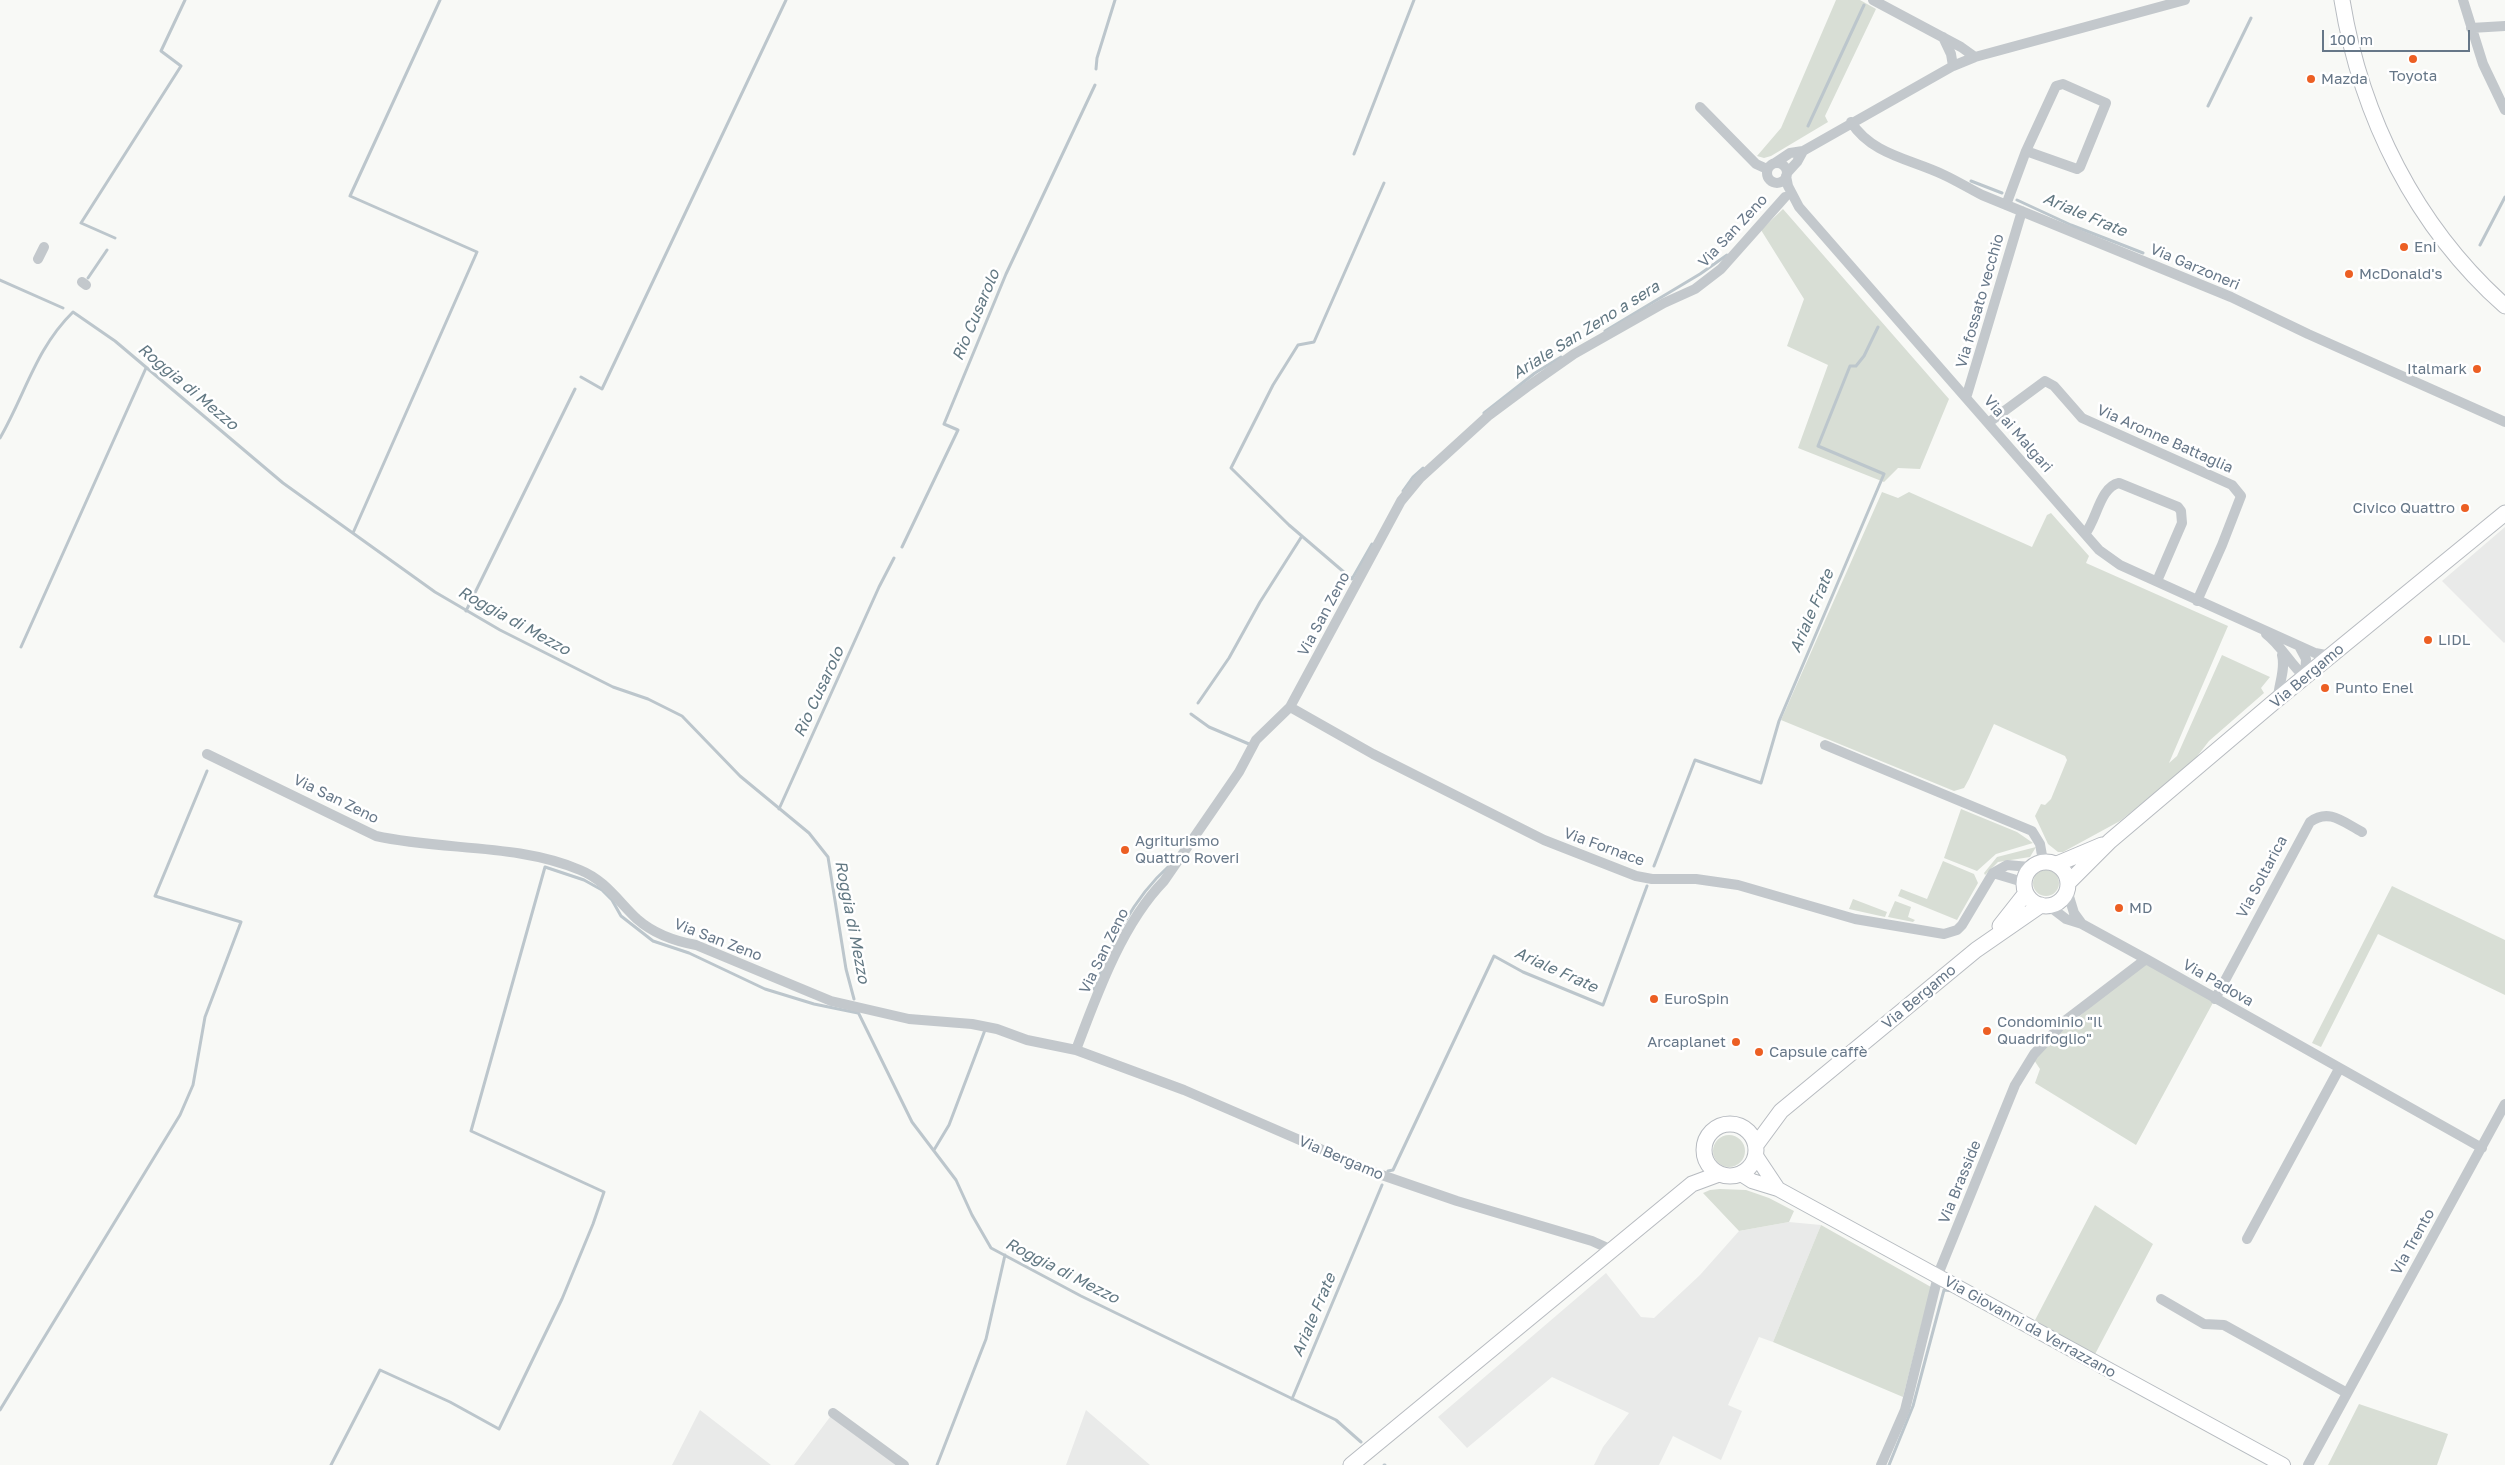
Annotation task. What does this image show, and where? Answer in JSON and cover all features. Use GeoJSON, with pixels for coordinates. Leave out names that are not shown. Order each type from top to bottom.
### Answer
{"type":"FeatureCollection","features":[{"type":"Feature","properties":{"kind":"main road"},"geometry":{"type":"LineString","coordinates":[[2342,0],[2349,43],[2360,82],[2378,130],[2398,169],[2420,207],[2454,255],[2505,306]]}},
{"type":"Feature","properties":{"kind":"main road","name":"Via Bergamo"},"geometry":{"type":"LineString","coordinates":[[1747,1130],[1781,1111],[1988,940],[2045,906],[2060,901],[2068,887],[2110,841],[2505,513]]}},
{"type":"Feature","properties":{"kind":"main road","name":"Via Bergamo"},"geometry":{"type":"LineString","coordinates":[[1988,940],[2044,864],[2110,841]]}},
{"type":"Feature","properties":{"kind":"main road"},"geometry":{"type":"LineString","coordinates":[[2044,864],[2063,869],[2068,887]]}},
{"type":"Feature","properties":{"kind":"main road"},"geometry":{"type":"LineString","coordinates":[[2025,888],[2029,899],[2045,906]]}},
{"type":"Feature","properties":{"kind":"main road","name":"Via Bergamo"},"geometry":{"type":"LineString","coordinates":[[1741,1174],[1750,1167],[1756,1151],[1781,1111]]}},
{"type":"Feature","properties":{"kind":"main road"},"geometry":{"type":"LineString","coordinates":[[1692,1184],[1704,1157],[1705,1141],[1714,1129],[1731,1124],[1747,1130],[1756,1151]]}},
{"type":"Feature","properties":{"kind":"main road"},"geometry":{"type":"LineString","coordinates":[[1704,1157],[1712,1170],[1719,1174],[1726,1176],[1741,1174]]}},
{"type":"Feature","properties":{"kind":"main road"},"geometry":{"type":"LineString","coordinates":[[1351,1465],[1692,1184],[1719,1174]]}},
{"type":"Feature","properties":{"kind":"street"},"geometry":{"type":"LineString","coordinates":[[1799,207],[1785,197],[1775,183],[1768,178],[1771,166],[1790,154],[1803,151],[1851,122],[1953,66],[1975,57],[2185,0]]}},
{"type":"Feature","properties":{"kind":"street"},"geometry":{"type":"LineString","coordinates":[[2463,0],[2483,64],[2505,110]]}},
{"type":"Feature","properties":{"kind":"street"},"geometry":{"type":"LineString","coordinates":[[1880,2],[1975,57]]}},
{"type":"Feature","properties":{"kind":"street"},"geometry":{"type":"LineString","coordinates":[[2471,28],[2505,26]]}},
{"type":"Feature","properties":{"kind":"street"},"geometry":{"type":"LineString","coordinates":[[1943,37],[1951,54],[1953,66]]}},
{"type":"Feature","properties":{"kind":"street"},"geometry":{"type":"LineString","coordinates":[[2006,205],[2026,151],[2056,86],[2059,85],[2106,103],[2080,167],[2077,169],[2026,151]]}},
{"type":"Feature","properties":{"kind":"street"},"geometry":{"type":"LineString","coordinates":[[1700,107],[1756,164],[1771,166],[1782,164],[1788,186],[1799,207]]}},
{"type":"Feature","properties":{"kind":"street","name":"Via Garzoneri"},"geometry":{"type":"LineString","coordinates":[[1851,122],[1866,141],[1874,147],[1945,176],[1982,196],[2231,298],[2505,422]]}},
{"type":"Feature","properties":{"kind":"street"},"geometry":{"type":"LineString","coordinates":[[1775,183],[1782,181],[1803,151]]}},
{"type":"Feature","properties":{"kind":"street","name":"Via San Zeno"},"geometry":{"type":"LineString","coordinates":[[206,754],[376,836],[550,859],[581,870],[602,882],[638,919],[656,932],[674,941],[696,945],[831,1001],[909,1019],[972,1024],[997,1029],[1027,1040],[1076,1050],[1097,995],[1130,928],[1149,896],[1164,881],[1239,772],[1256,740],[1290,707],[1401,501],[1420,478],[1488,416],[1574,354],[1664,303],[1695,289],[1721,269],[1785,197]]}},
{"type":"Feature","properties":{"kind":"street","name":"Via ai Malgari"},"geometry":{"type":"LineString","coordinates":[[1799,207],[2085,534],[2113,561],[2298,645],[2331,656]]}},
{"type":"Feature","properties":{"kind":"street","name":"Via fossato vecchio"},"geometry":{"type":"LineString","coordinates":[[1966,398],[2022,211]]}},
{"type":"Feature","properties":{"kind":"street"},"geometry":{"type":"LineString","coordinates":[[38,259],[44,247]]}},
{"type":"Feature","properties":{"kind":"street","name":"Via Aronne Battaglia"},"geometry":{"type":"LineString","coordinates":[[1988,424],[2045,381],[2051,383],[2082,418],[2232,485],[2241,496],[2222,545],[2197,600]]}},
{"type":"Feature","properties":{"kind":"street"},"geometry":{"type":"LineString","coordinates":[[2085,534],[2093,522],[2107,489],[2112,484],[2119,483],[2178,507],[2181,511],[2182,523],[2157,581]]}},
{"type":"Feature","properties":{"kind":"street","name":"Via ai Malgari"},"geometry":{"type":"LineString","coordinates":[[2255,626],[2272,638],[2294,668],[2306,677]]}},
{"type":"Feature","properties":{"kind":"street"},"geometry":{"type":"LineString","coordinates":[[2298,645],[2306,659],[2306,677]]}},
{"type":"Feature","properties":{"kind":"street"},"geometry":{"type":"LineString","coordinates":[[2278,700],[2278,688],[2284,672],[2282,652]]}},
{"type":"Feature","properties":{"kind":"street","name":"Via Fornace"},"geometry":{"type":"LineString","coordinates":[[1290,707],[1373,754],[1544,840],[1636,876],[1738,885],[1855,919],[1944,934],[1957,930],[1962,926],[1994,873]]}},
{"type":"Feature","properties":{"kind":"street"},"geometry":{"type":"LineString","coordinates":[[1825,745],[2032,831],[2040,844],[2044,864],[2007,865],[1994,873]]}},
{"type":"Feature","properties":{"kind":"street","name":"Via Soltarica"},"geometry":{"type":"LineString","coordinates":[[2215,999],[2310,822],[2319,815],[2328,815],[2362,832]]}},
{"type":"Feature","properties":{"kind":"street"},"geometry":{"type":"LineString","coordinates":[[1994,873],[2025,888]]}},
{"type":"Feature","properties":{"kind":"street"},"geometry":{"type":"LineString","coordinates":[[2068,887],[2074,913],[2082,924]]}},
{"type":"Feature","properties":{"kind":"street","name":"Via Padova"},"geometry":{"type":"LineString","coordinates":[[2045,906],[2066,919],[2082,924],[2146,959],[2482,1148]]}},
{"type":"Feature","properties":{"kind":"street","name":"Via Brasside"},"geometry":{"type":"LineString","coordinates":[[1880,1465],[1905,1410],[1938,1276],[2015,1085],[2032,1056],[2066,1020],[2146,959]]}},
{"type":"Feature","properties":{"kind":"street","name":"Via Bergamo"},"geometry":{"type":"LineString","coordinates":[[1076,1050],[1184,1090],[1376,1173],[1457,1201],[1592,1241],[1612,1250]]}},
{"type":"Feature","properties":{"kind":"street"},"geometry":{"type":"LineString","coordinates":[[2247,1239],[2339,1069]]}},
{"type":"Feature","properties":{"kind":"street","name":"Via Trento"},"geometry":{"type":"LineString","coordinates":[[2308,1465],[2505,1104]]}},
{"type":"Feature","properties":{"kind":"street","name":"Via Giovanni da Verrazzano"},"geometry":{"type":"LineString","coordinates":[[1756,1151],[1778,1189]]}},
{"type":"Feature","properties":{"kind":"street","name":"Via Giovanni da Verrazzano"},"geometry":{"type":"LineString","coordinates":[[1741,1174],[1752,1181],[1778,1189],[2283,1465]]}},
{"type":"Feature","properties":{"kind":"street"},"geometry":{"type":"LineString","coordinates":[[2161,1300],[2204,1324],[2224,1326],[2347,1393]]}},
{"type":"Feature","properties":{"kind":"street"},"geometry":{"type":"LineString","coordinates":[[834,1413],[904,1465]]}},
{"type":"Feature","properties":{"kind":"shaded area"},"geometry":{"type":"Polygon","coordinates":[[[1836,0],[1860,0],[1876,9],[1825,116],[1828,122],[1771,156],[1764,158],[1757,156],[1781,128],[1836,0]]]}},
{"type":"Feature","properties":{"kind":"shaded area"},"geometry":{"type":"Polygon","coordinates":[[[1783,209],[1949,399],[1920,469],[1898,468],[1884,482],[1798,448],[1828,365],[1787,346],[1804,299],[1761,230],[1783,209]]]}},
{"type":"Feature","properties":{"kind":"shaded area"},"geometry":{"type":"Polygon","coordinates":[[[1882,492],[1898,498],[1909,492],[2032,547],[2047,515],[2051,513],[2089,556],[2086,563],[2228,626],[2169,763],[2177,756],[2222,655],[2270,677],[2261,688],[2264,693],[2209,741],[2192,763],[2120,821],[2063,852],[2058,852],[2048,844],[2035,816],[2041,804],[2045,805],[2051,799],[2067,760],[2065,756],[1994,724],[1964,788],[1954,791],[1781,720],[1882,492]]]}},
{"type":"Feature","properties":{"kind":"shaded area"},"geometry":{"type":"Polygon","coordinates":[[[2505,527],[2505,642],[2504,643],[2442,581],[2505,527]]]}},
{"type":"Feature","properties":{"kind":"shaded area"},"geometry":{"type":"Polygon","coordinates":[[[1961,809],[2017,832],[2033,843],[1996,854],[1977,871],[1944,858],[1961,809]]]}},
{"type":"Feature","properties":{"kind":"shaded area"},"geometry":{"type":"Polygon","coordinates":[[[2036,847],[2030,857],[1998,862],[1985,875],[1984,873],[1997,857],[2036,847]]]}},
{"type":"Feature","properties":{"kind":"shaded area"},"geometry":{"type":"Polygon","coordinates":[[[1943,861],[1974,874],[1978,883],[1957,920],[1898,896],[1901,889],[1927,899],[1943,861]]]}},
{"type":"Feature","properties":{"kind":"shaded area"},"geometry":{"type":"Polygon","coordinates":[[[2046,870],[2055,874],[2059,883],[2055,892],[2046,896],[2037,892],[2033,883],[2037,874],[2046,870]]]}},
{"type":"Feature","properties":{"kind":"shaded area"},"geometry":{"type":"Polygon","coordinates":[[[2392,886],[2505,940],[2505,995],[2378,934],[2321,1047],[2312,1043],[2392,886]]]}},
{"type":"Feature","properties":{"kind":"shaded area"},"geometry":{"type":"Polygon","coordinates":[[[1853,899],[1887,912],[1885,917],[1849,909],[1853,899]]]}},
{"type":"Feature","properties":{"kind":"shaded area"},"geometry":{"type":"Polygon","coordinates":[[[1895,901],[1911,907],[1908,917],[1915,920],[1913,922],[1888,917],[1895,901]]]}},
{"type":"Feature","properties":{"kind":"shaded area"},"geometry":{"type":"Polygon","coordinates":[[[2146,959],[2215,999],[2136,1145],[2035,1083],[2040,1069],[2032,1057],[2146,959]]]}},
{"type":"Feature","properties":{"kind":"shaded area"},"geometry":{"type":"Polygon","coordinates":[[[1729,1135],[1735,1136],[1740,1140],[1744,1145],[1744,1157],[1740,1162],[1735,1166],[1729,1167],[1723,1166],[1718,1162],[1714,1157],[1713,1151],[1714,1145],[1718,1140],[1723,1136],[1729,1135]]]}},
{"type":"Feature","properties":{"kind":"shaded area"},"geometry":{"type":"Polygon","coordinates":[[[1720,1189],[1746,1190],[1769,1198],[1794,1211],[1789,1222],[1739,1231],[1703,1193],[1720,1189]]]}},
{"type":"Feature","properties":{"kind":"shaded area"},"geometry":{"type":"Polygon","coordinates":[[[2095,1205],[2153,1244],[2093,1358],[2033,1324],[2095,1205]]]}},
{"type":"Feature","properties":{"kind":"shaded area"},"geometry":{"type":"Polygon","coordinates":[[[1789,1222],[1821,1225],[1773,1342],[1759,1337],[1728,1405],[1742,1411],[1721,1460],[1673,1436],[1659,1465],[1594,1465],[1603,1447],[1629,1413],[1552,1377],[1467,1448],[1438,1417],[1606,1273],[1641,1317],[1654,1318],[1700,1275],[1739,1231],[1789,1222]]]}},
{"type":"Feature","properties":{"kind":"shaded area"},"geometry":{"type":"Polygon","coordinates":[[[1821,1225],[1931,1287],[1903,1397],[1773,1342],[1821,1225]]]}},
{"type":"Feature","properties":{"kind":"shaded area"},"geometry":{"type":"Polygon","coordinates":[[[2359,1404],[2448,1434],[2437,1465],[2328,1465],[2359,1404]]]}},
{"type":"Feature","properties":{"kind":"shaded area"},"geometry":{"type":"Polygon","coordinates":[[[700,1410],[771,1465],[672,1465],[700,1410]]]}},
{"type":"Feature","properties":{"kind":"shaded area"},"geometry":{"type":"Polygon","coordinates":[[[1086,1410],[1150,1465],[1066,1465],[1086,1410]]]}},
{"type":"Feature","properties":{"kind":"shaded area"},"geometry":{"type":"Polygon","coordinates":[[[833,1413],[904,1465],[794,1465],[833,1413]]]}},
{"type":"Feature","properties":{"kind":"waterway"},"geometry":{"type":"LineString","coordinates":[[115,238],[81,223],[181,66],[161,51],[185,0]]}},
{"type":"Feature","properties":{"kind":"waterway"},"geometry":{"type":"LineString","coordinates":[[353,533],[477,252],[350,196],[440,0]]}},
{"type":"Feature","properties":{"kind":"waterway"},"geometry":{"type":"LineString","coordinates":[[581,377],[602,389],[786,0]]}},
{"type":"Feature","properties":{"kind":"waterway","name":"Rio Cusarolo"},"geometry":{"type":"LineString","coordinates":[[1096,69],[1097,58],[1115,0]]}},
{"type":"Feature","properties":{"kind":"waterway"},"geometry":{"type":"LineString","coordinates":[[1354,154],[1414,0]]}},
{"type":"Feature","properties":{"kind":"waterway","name":"Ariale San Zeno a sera"},"geometry":{"type":"LineString","coordinates":[[1808,126],[1864,5]]}},
{"type":"Feature","properties":{"kind":"waterway"},"geometry":{"type":"LineString","coordinates":[[2208,106],[2251,18]]}},
{"type":"Feature","properties":{"kind":"waterway","name":"Rio Cusarolo"},"geometry":{"type":"LineString","coordinates":[[902,547],[958,430],[944,424],[1006,274],[1095,85]]}},
{"type":"Feature","properties":{"kind":"waterway","name":"Ariale Frate"},"geometry":{"type":"LineString","coordinates":[[1971,181],[2002,193]]}},
{"type":"Feature","properties":{"kind":"waterway"},"geometry":{"type":"LineString","coordinates":[[1372,544],[1352,579],[1289,525],[1231,468],[1273,385],[1298,345],[1314,342],[1384,183]]}},
{"type":"Feature","properties":{"kind":"waterway"},"geometry":{"type":"LineString","coordinates":[[2480,245],[2505,197]]}},
{"type":"Feature","properties":{"kind":"waterway","name":"Ariale Frate"},"geometry":{"type":"LineString","coordinates":[[2017,200],[2071,225],[2143,253]]}},
{"type":"Feature","properties":{"kind":"waterway"},"geometry":{"type":"LineString","coordinates":[[88,278],[107,250]]}},
{"type":"Feature","properties":{"kind":"waterway","name":"Ariale San Zeno a sera"},"geometry":{"type":"LineString","coordinates":[[1605,331],[1700,274],[1727,255]]}},
{"type":"Feature","properties":{"kind":"waterway","name":"Roggia di Mezzo"},"geometry":{"type":"LineString","coordinates":[[0,280],[63,308]]}},
{"type":"Feature","properties":{"kind":"waterway","name":"Roggia di Mezzo"},"geometry":{"type":"LineString","coordinates":[[0,438],[40,356],[60,326],[73,312],[115,341],[283,483],[435,592],[500,630],[613,687],[648,699],[682,716],[740,776],[809,833],[828,857],[846,969],[854,999]]}},
{"type":"Feature","properties":{"kind":"waterway","name":"Ariale Frate"},"geometry":{"type":"LineString","coordinates":[[1654,866],[1695,760],[1761,783],[1779,721],[1884,474],[1818,446],[1850,366],[1856,366],[1864,356],[1878,327]]}},
{"type":"Feature","properties":{"kind":"waterway","name":"Ariale San Zeno a sera"},"geometry":{"type":"LineString","coordinates":[[1484,413],[1535,373],[1561,357]]}},
{"type":"Feature","properties":{"kind":"waterway"},"geometry":{"type":"LineString","coordinates":[[21,647],[146,368]]}},
{"type":"Feature","properties":{"kind":"waterway"},"geometry":{"type":"LineString","coordinates":[[466,611],[575,389]]}},
{"type":"Feature","properties":{"kind":"waterway","name":"Ariale San Zeno a sera"},"geometry":{"type":"LineString","coordinates":[[1403,491],[1413,477],[1423,468]]}},
{"type":"Feature","properties":{"kind":"waterway"},"geometry":{"type":"LineString","coordinates":[[1198,703],[1229,658],[1260,602],[1302,536]]}},
{"type":"Feature","properties":{"kind":"waterway","name":"Rio Cusarolo"},"geometry":{"type":"LineString","coordinates":[[779,809],[879,587],[894,558]]}},
{"type":"Feature","properties":{"kind":"waterway"},"geometry":{"type":"LineString","coordinates":[[1191,714],[1209,727],[1249,744]]}},
{"type":"Feature","properties":{"kind":"waterway"},"geometry":{"type":"LineString","coordinates":[[0,1410],[180,1115],[193,1085],[205,1017],[241,922],[155,896],[207,771]]}},
{"type":"Feature","properties":{"kind":"waterway"},"geometry":{"type":"LineString","coordinates":[[1094,989],[1124,923],[1144,893],[1169,866]]}},
{"type":"Feature","properties":{"kind":"waterway"},"geometry":{"type":"LineString","coordinates":[[331,1465],[380,1370],[450,1402],[499,1429],[562,1299],[593,1224],[604,1192],[471,1131],[545,867],[584,880],[602,890],[612,900],[621,916],[653,941],[689,953],[765,989],[814,1004],[858,1013]]}},
{"type":"Feature","properties":{"kind":"waterway","name":"Ariale Frate"},"geometry":{"type":"LineString","coordinates":[[1388,1171],[1393,1170],[1494,956],[1523,972],[1603,1005],[1647,886]]}},
{"type":"Feature","properties":{"kind":"waterway","name":"Roggia di Mezzo"},"geometry":{"type":"LineString","coordinates":[[858,1012],[912,1122],[956,1180],[972,1215],[991,1248],[1081,1296],[1336,1420],[1361,1442]]}},
{"type":"Feature","properties":{"kind":"waterway"},"geometry":{"type":"LineString","coordinates":[[934,1150],[949,1125],[985,1030]]}},
{"type":"Feature","properties":{"kind":"waterway","name":"Ariale Frate"},"geometry":{"type":"LineString","coordinates":[[1292,1399],[1382,1185]]}},
{"type":"Feature","properties":{"kind":"waterway"},"geometry":{"type":"LineString","coordinates":[[937,1465],[986,1339],[1005,1255]]}},
{"type":"Feature","properties":{"kind":"waterway"},"geometry":{"type":"LineString","coordinates":[[1889,1465],[1913,1406],[1944,1290],[1954,1291]]}},
{"type":"Feature","properties":{"kind":"place","name":"Toyota"},"geometry":{"type":"Point","coordinates":[2413,59]}},
{"type":"Feature","properties":{"kind":"place","name":"Mazda"},"geometry":{"type":"Point","coordinates":[2311,79]}},
{"type":"Feature","properties":{"kind":"place","name":"Eni"},"geometry":{"type":"Point","coordinates":[2404,247]}},
{"type":"Feature","properties":{"kind":"place","name":"McDonald's"},"geometry":{"type":"Point","coordinates":[2349,274]}},
{"type":"Feature","properties":{"kind":"place","name":"Italmark"},"geometry":{"type":"Point","coordinates":[2477,369]}},
{"type":"Feature","properties":{"kind":"place","name":"Civico Quattro"},"geometry":{"type":"Point","coordinates":[2465,508]}},
{"type":"Feature","properties":{"kind":"place","name":"LIDL"},"geometry":{"type":"Point","coordinates":[2428,640]}},
{"type":"Feature","properties":{"kind":"place","name":"Punto Enel"},"geometry":{"type":"Point","coordinates":[2325,688]}},
{"type":"Feature","properties":{"kind":"place","name":"Agriturismo Quattro Roveri"},"geometry":{"type":"Point","coordinates":[1125,850]}},
{"type":"Feature","properties":{"kind":"place","name":"MD"},"geometry":{"type":"Point","coordinates":[2119,908]}},
{"type":"Feature","properties":{"kind":"place","name":"EuroSpin"},"geometry":{"type":"Point","coordinates":[1654,999]}},
{"type":"Feature","properties":{"kind":"place","name":"Condominio \"Il Quadrifoglio\""},"geometry":{"type":"Point","coordinates":[1987,1031]}},
{"type":"Feature","properties":{"kind":"place","name":"Arcaplanet"},"geometry":{"type":"Point","coordinates":[1736,1042]}},
{"type":"Feature","properties":{"kind":"place","name":"Capsule caffè"},"geometry":{"type":"Point","coordinates":[1759,1052]}}]}
